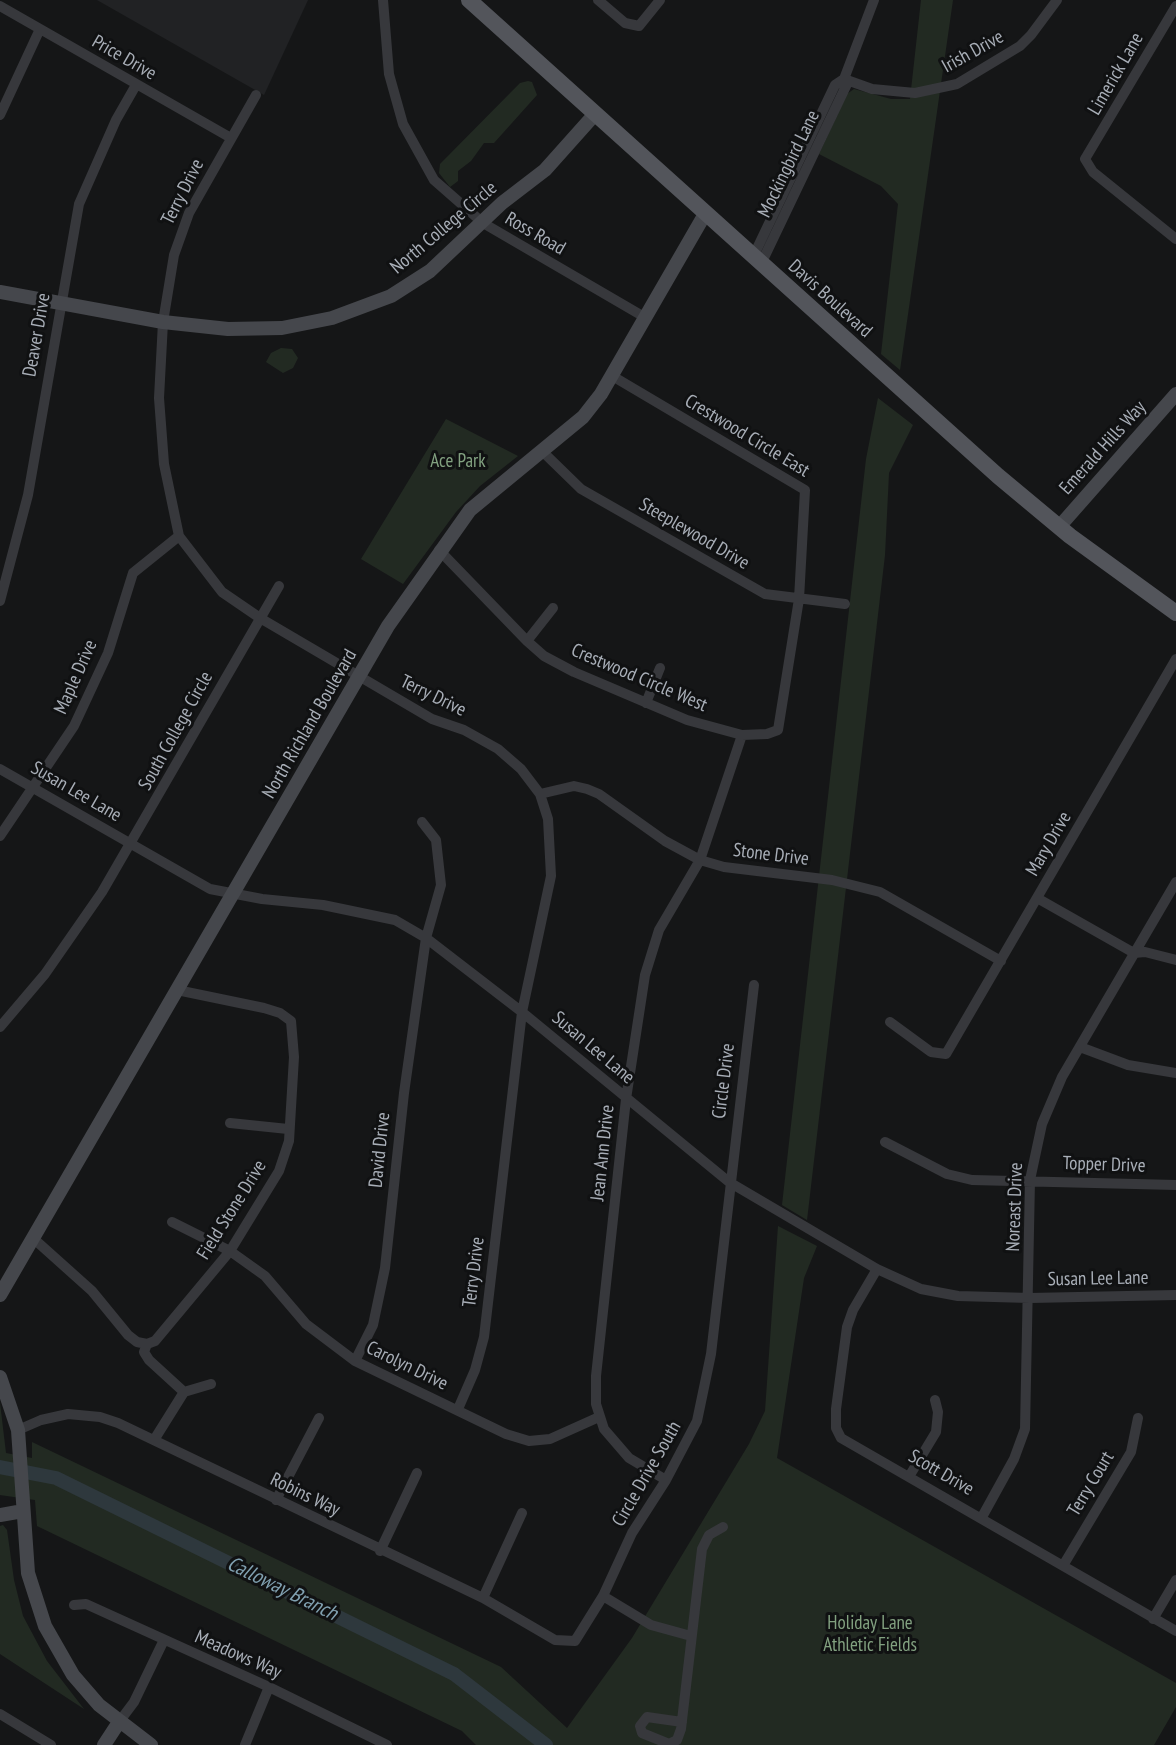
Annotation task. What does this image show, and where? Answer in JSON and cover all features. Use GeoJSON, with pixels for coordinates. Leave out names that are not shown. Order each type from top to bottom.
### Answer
{"type":"FeatureCollection","features":[{"type":"Feature","properties":{"kind":"main road","name":"Davis Boulevard"},"geometry":{"type":"LineString","coordinates":[[470,0],[757,261],[1059,527],[1176,613]]}},
{"type":"Feature","properties":{"kind":"street","name":"Ross Road"},"geometry":{"type":"LineString","coordinates":[[383,0],[389,74],[403,124],[434,180],[483,223],[646,318]]}},
{"type":"Feature","properties":{"kind":"street"},"geometry":{"type":"LineString","coordinates":[[598,0],[625,23],[639,26],[660,0]]}},
{"type":"Feature","properties":{"kind":"street","name":"Mockingbird Lane"},"geometry":{"type":"LineString","coordinates":[[757,261],[847,84],[844,79],[874,0]]}},
{"type":"Feature","properties":{"kind":"street","name":"Irish Drive"},"geometry":{"type":"LineString","coordinates":[[844,79],[872,89],[915,93],[950,86],[1020,46],[1055,1]]}},
{"type":"Feature","properties":{"kind":"street","name":"Price Drive"},"geometry":{"type":"LineString","coordinates":[[0,6],[231,138]]}},
{"type":"Feature","properties":{"kind":"street","name":"Limerick Lane"},"geometry":{"type":"LineString","coordinates":[[1174,233],[1093,172],[1085,159],[1176,6]]}},
{"type":"Feature","properties":{"kind":"street"},"geometry":{"type":"LineString","coordinates":[[0,115],[40,29]]}},
{"type":"Feature","properties":{"kind":"street","name":"Deaver Drive"},"geometry":{"type":"LineString","coordinates":[[0,601],[28,495],[79,204],[116,120],[136,85]]}},
{"type":"Feature","properties":{"kind":"street","name":"Terry Drive"},"geometry":{"type":"LineString","coordinates":[[256,95],[189,213],[177,244],[163,322],[159,398],[162,439],[168,491],[179,536],[222,592],[260,618],[432,719],[464,730],[498,749],[521,769],[540,794],[548,819],[551,876],[523,1012],[484,1337],[475,1370],[458,1409]]}},
{"type":"Feature","properties":{"kind":"street","name":"North College Circle"},"geometry":{"type":"LineString","coordinates":[[0,292],[163,322],[243,330],[282,328],[332,318],[369,306],[412,284],[483,223],[502,203],[545,170],[595,114]]}},
{"type":"Feature","properties":{"kind":"street","name":"North Richland Boulevard"},"geometry":{"type":"LineString","coordinates":[[0,1295],[388,626],[439,550],[470,510],[583,417],[614,377],[705,214]]}},
{"type":"Feature","properties":{"kind":"street","name":"Crestwood Circle East"},"geometry":{"type":"LineString","coordinates":[[614,377],[806,490],[799,599]]}},
{"type":"Feature","properties":{"kind":"street","name":"Emerald Hills Way"},"geometry":{"type":"LineString","coordinates":[[1059,527],[1176,394]]}},
{"type":"Feature","properties":{"kind":"street","name":"Steeplewood Drive"},"geometry":{"type":"LineString","coordinates":[[543,452],[582,489],[765,594],[845,604]]}},
{"type":"Feature","properties":{"kind":"street","name":"Maple Drive"},"geometry":{"type":"LineString","coordinates":[[0,836],[74,726],[108,653],[133,573],[179,536]]}},
{"type":"Feature","properties":{"kind":"street","name":"Crestwood Circle West"},"geometry":{"type":"LineString","coordinates":[[439,550],[544,656],[574,672],[687,720],[742,735],[778,730],[799,599]]}},
{"type":"Feature","properties":{"kind":"street","name":"South College Circle"},"geometry":{"type":"LineString","coordinates":[[0,1027],[45,974],[132,845],[279,586]]}},
{"type":"Feature","properties":{"kind":"street"},"geometry":{"type":"LineString","coordinates":[[527,641],[553,608]]}},
{"type":"Feature","properties":{"kind":"street","name":"Mary Drive"},"geometry":{"type":"LineString","coordinates":[[890,1022],[931,1052],[940,1055],[950,1047],[1176,659]]}},
{"type":"Feature","properties":{"kind":"street"},"geometry":{"type":"LineString","coordinates":[[646,703],[660,667]]}},
{"type":"Feature","properties":{"kind":"street","name":"Jean Ann Drive"},"geometry":{"type":"LineString","coordinates":[[666,1480],[623,1453],[604,1429],[599,1417],[596,1376],[638,1005],[652,948],[700,860],[742,735]]}},
{"type":"Feature","properties":{"kind":"street","name":"Susan Lee Lane"},"geometry":{"type":"LineString","coordinates":[[0,769],[197,883],[232,895],[377,914],[395,920],[426,938],[523,1012],[729,1182],[877,1269],[921,1289],[943,1294],[1030,1298],[1176,1295]]}},
{"type":"Feature","properties":{"kind":"street","name":"Stone Drive"},"geometry":{"type":"LineString","coordinates":[[540,794],[574,786],[587,789],[700,860],[744,871],[832,880],[880,892],[1001,961]]}},
{"type":"Feature","properties":{"kind":"street","name":"David Drive"},"geometry":{"type":"LineString","coordinates":[[355,1361],[373,1325],[385,1268],[404,1093],[426,938],[441,885],[441,862],[436,840],[422,822]]}},
{"type":"Feature","properties":{"kind":"street","name":"Noreast Drive"},"geometry":{"type":"LineString","coordinates":[[982,1517],[1014,1459],[1025,1429],[1030,1298],[1030,1180],[1042,1124],[1080,1047],[1176,882]]}},
{"type":"Feature","properties":{"kind":"street"},"geometry":{"type":"LineString","coordinates":[[1037,898],[1134,953],[1145,952],[1176,960]]}},
{"type":"Feature","properties":{"kind":"street","name":"Circle Drive"},"geometry":{"type":"LineString","coordinates":[[729,1182],[754,985]]}},
{"type":"Feature","properties":{"kind":"street","name":"Field Stone Drive"},"geometry":{"type":"LineString","coordinates":[[148,1343],[155,1341],[230,1251],[279,1171],[289,1141],[294,1057],[290,1021],[280,1013],[264,1008],[177,990]]}},
{"type":"Feature","properties":{"kind":"street"},"geometry":{"type":"LineString","coordinates":[[1080,1047],[1128,1065],[1176,1073]]}},
{"type":"Feature","properties":{"kind":"street"},"geometry":{"type":"LineString","coordinates":[[230,1123],[288,1129]]}},
{"type":"Feature","properties":{"kind":"street","name":"Topper Drive"},"geometry":{"type":"LineString","coordinates":[[885,1142],[960,1179],[1176,1185]]}},
{"type":"Feature","properties":{"kind":"street","name":"Circle Drive South"},"geometry":{"type":"LineString","coordinates":[[570,1643],[575,1640],[603,1596],[632,1533],[666,1480],[697,1421],[706,1386],[729,1182]]}},
{"type":"Feature","properties":{"kind":"street","name":"Carolyn Drive"},"geometry":{"type":"LineString","coordinates":[[172,1222],[230,1251],[265,1276],[306,1324],[355,1361],[506,1434],[529,1441],[550,1439],[599,1417]]}},
{"type":"Feature","properties":{"kind":"street"},"geometry":{"type":"LineString","coordinates":[[34,1239],[92,1291],[128,1335],[136,1342],[148,1343],[144,1352],[149,1360],[184,1392]]}},
{"type":"Feature","properties":{"kind":"street","name":"Scott Drive"},"geometry":{"type":"LineString","coordinates":[[877,1269],[846,1327],[836,1428],[841,1438],[910,1475],[1176,1631]]}},
{"type":"Feature","properties":{"kind":"street"},"geometry":{"type":"LineString","coordinates":[[0,1377],[18,1430],[29,1573],[45,1626],[73,1675],[119,1722],[151,1745]]}},
{"type":"Feature","properties":{"kind":"street"},"geometry":{"type":"LineString","coordinates":[[154,1440],[184,1392],[211,1384]]}},
{"type":"Feature","properties":{"kind":"street"},"geometry":{"type":"LineString","coordinates":[[910,1475],[936,1432],[938,1412],[934,1400]]}},
{"type":"Feature","properties":{"kind":"street","name":"Robins Way"},"geometry":{"type":"LineString","coordinates":[[18,1430],[54,1417],[84,1415],[118,1423],[482,1598],[555,1640],[570,1643]]}},
{"type":"Feature","properties":{"kind":"street"},"geometry":{"type":"LineString","coordinates":[[276,1500],[319,1418]]}},
{"type":"Feature","properties":{"kind":"street","name":"Terry Court"},"geometry":{"type":"LineString","coordinates":[[1064,1564],[1131,1452],[1138,1418]]}},
{"type":"Feature","properties":{"kind":"street"},"geometry":{"type":"LineString","coordinates":[[380,1551],[417,1473]]}},
{"type":"Feature","properties":{"kind":"street"},"geometry":{"type":"LineString","coordinates":[[0,1515],[23,1505]]}},
{"type":"Feature","properties":{"kind":"street"},"geometry":{"type":"LineString","coordinates":[[482,1598],[522,1513]]}},
{"type":"Feature","properties":{"kind":"street"},"geometry":{"type":"LineString","coordinates":[[682,1722],[702,1549],[709,1535],[723,1527]]}},
{"type":"Feature","properties":{"kind":"street"},"geometry":{"type":"LineString","coordinates":[[1153,1619],[1176,1580]]}},
{"type":"Feature","properties":{"kind":"street"},"geometry":{"type":"LineString","coordinates":[[603,1596],[638,1619],[664,1631],[691,1636]]}},
{"type":"Feature","properties":{"kind":"street","name":"Meadows Way"},"geometry":{"type":"LineString","coordinates":[[74,1605],[86,1604],[163,1642],[269,1687],[387,1745]]}},
{"type":"Feature","properties":{"kind":"street"},"geometry":{"type":"LineString","coordinates":[[104,1745],[134,1702],[163,1642]]}},
{"type":"Feature","properties":{"kind":"street"},"geometry":{"type":"LineString","coordinates":[[245,1745],[269,1687]]}},
{"type":"Feature","properties":{"kind":"street"},"geometry":{"type":"LineString","coordinates":[[0,1714],[51,1745]]}},
{"type":"Feature","properties":{"kind":"shaded area"},"geometry":{"type":"Polygon","coordinates":[[[97,0],[308,0],[264,95],[97,0]]]}},
{"type":"Feature","properties":{"kind":"green space"},"geometry":{"type":"Polygon","coordinates":[[[921,0],[953,0],[900,370],[881,354],[898,204],[881,186],[819,154],[847,94],[854,89],[891,99],[910,99],[921,0]]]}},
{"type":"Feature","properties":{"kind":"green space"},"geometry":{"type":"Polygon","coordinates":[[[532,82],[537,95],[494,143],[484,143],[471,161],[458,171],[458,181],[450,187],[439,173],[440,164],[520,83],[532,82]]]}},
{"type":"Feature","properties":{"kind":"green space"},"geometry":{"type":"Polygon","coordinates":[[[281,348],[292,349],[298,358],[293,368],[283,373],[266,362],[271,353],[281,348]]]}},
{"type":"Feature","properties":{"kind":"green space"},"geometry":{"type":"Polygon","coordinates":[[[878,398],[913,425],[889,473],[885,555],[807,1220],[782,1205],[866,459],[878,398]]]}},
{"type":"Feature","properties":{"kind":"green space","name":"Ace Park"},"geometry":{"type":"Polygon","coordinates":[[[446,419],[518,456],[480,486],[456,512],[403,584],[361,559],[446,419]]]}},
{"type":"Feature","properties":{"kind":"green space","name":"Holiday Lane Athletic Fields"},"geometry":{"type":"Polygon","coordinates":[[[778,1226],[817,1246],[804,1278],[777,1458],[1176,1683],[1176,1707],[1154,1745],[476,1745],[462,1731],[37,1526],[35,1500],[0,1495],[0,1403],[6,1453],[32,1458],[32,1442],[501,1667],[567,1728],[632,1638],[749,1444],[765,1411],[778,1226]]]}},
{"type":"Feature","properties":{"kind":"green space"},"geometry":{"type":"Polygon","coordinates":[[[3,1525],[7,1530],[14,1580],[23,1616],[47,1661],[84,1709],[0,1654],[0,1526],[3,1525]]]}},
{"type":"Feature","properties":{"kind":"waterway","name":"Calloway Branch"},"geometry":{"type":"LineString","coordinates":[[0,1467],[56,1478],[454,1674],[546,1745]]}}]}
